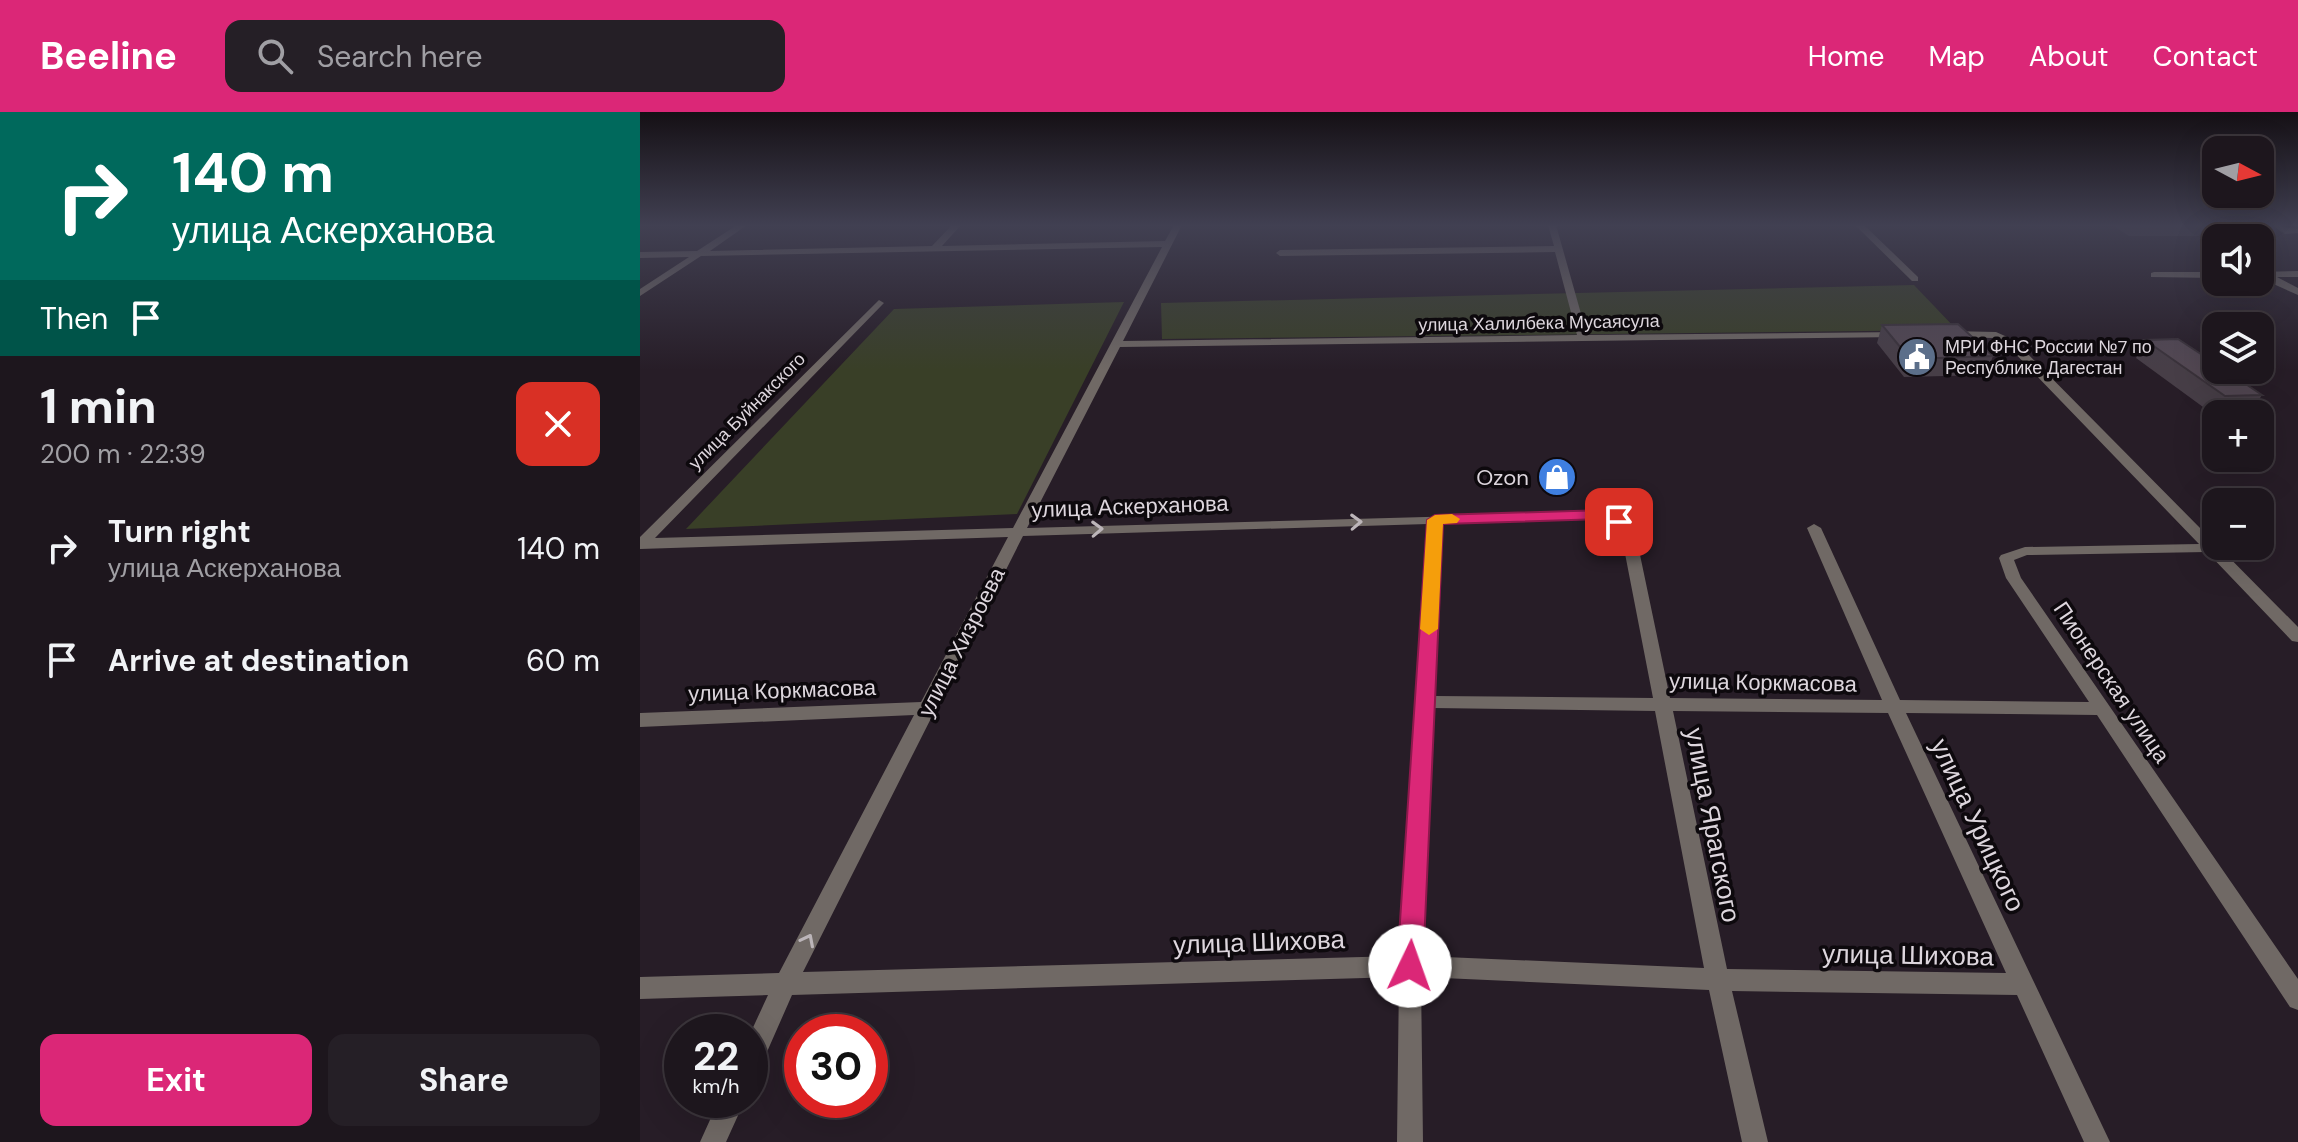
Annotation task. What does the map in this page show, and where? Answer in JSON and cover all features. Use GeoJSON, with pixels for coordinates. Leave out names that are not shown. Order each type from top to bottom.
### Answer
{"type":"FeatureCollection","features":[{"type":"Feature","properties":{"kind":"street"},"geometry":{"type":"LineString","coordinates":[[640,293],[671,273]]}},
{"type":"Feature","properties":{"kind":"street","name":"улица Хизроева"},"geometry":{"type":"LineString","coordinates":[[768,1021],[926,708],[1153,273]]}},
{"type":"Feature","properties":{"kind":"street"},"geometry":{"type":"LineString","coordinates":[[1564,273],[1583,338]]}},
{"type":"Feature","properties":{"kind":"street"},"geometry":{"type":"LineString","coordinates":[[1909,273],[1915,279]]}},
{"type":"Feature","properties":{"kind":"street"},"geometry":{"type":"LineString","coordinates":[[2274,275],[2298,274]]}},
{"type":"Feature","properties":{"kind":"street"},"geometry":{"type":"LineString","coordinates":[[2154,275],[2202,275]]}},
{"type":"Feature","properties":{"kind":"street"},"geometry":{"type":"LineString","coordinates":[[2274,280],[2298,292]]}},
{"type":"Feature","properties":{"kind":"street","name":"улица Буйнакского"},"geometry":{"type":"LineString","coordinates":[[641,543],[879,303]]}},
{"type":"Feature","properties":{"kind":"street","name":"улица Халилбека Мусаясула"},"geometry":{"type":"LineString","coordinates":[[1116,344],[1915,334]]}},
{"type":"Feature","properties":{"kind":"street"},"geometry":{"type":"LineString","coordinates":[[1931,334],[1996,335],[2010,342],[2202,540]]}},
{"type":"Feature","properties":{"kind":"street","name":"улица Аскерханова"},"geometry":{"type":"LineString","coordinates":[[641,543],[1606,515],[1619,522]]}},
{"type":"Feature","properties":{"kind":"street"},"geometry":{"type":"LineString","coordinates":[[1410,1142],[1410,966],[1435,520]]}},
{"type":"Feature","properties":{"kind":"street","name":"улица Ярагского"},"geometry":{"type":"LineString","coordinates":[[1619,522],[1628,531],[1718,980],[1755,1142]]}},
{"type":"Feature","properties":{"kind":"street","name":"улица Урицкого"},"geometry":{"type":"LineString","coordinates":[[1814,528],[2097,1142]]}},
{"type":"Feature","properties":{"kind":"street","name":"Пионерская улица"},"geometry":{"type":"LineString","coordinates":[[2202,548],[2025,551],[2006,558],[2014,578],[2298,999]]}},
{"type":"Feature","properties":{"kind":"street"},"geometry":{"type":"LineString","coordinates":[[2222,560],[2298,637]]}},
{"type":"Feature","properties":{"kind":"street","name":"улица Коркмасова"},"geometry":{"type":"LineString","coordinates":[[1425,702],[2101,709]]}},
{"type":"Feature","properties":{"kind":"street","name":"улица Коркмасова"},"geometry":{"type":"LineString","coordinates":[[640,720],[926,708]]}},
{"type":"Feature","properties":{"kind":"street","name":"улица Шихова"},"geometry":{"type":"LineString","coordinates":[[640,988],[1410,966],[1718,980],[2023,984]]}},
{"type":"Feature","properties":{"kind":"street"},"geometry":{"type":"LineString","coordinates":[[713,1142],[724,1118]]}},
{"type":"Feature","properties":{"kind":"green space"},"geometry":{"type":"Polygon","coordinates":[[[1914,285],[1957,330],[1162,339],[1161,303],[1914,285]]]}},
{"type":"Feature","properties":{"kind":"green space"},"geometry":{"type":"Polygon","coordinates":[[[1124,302],[1017,514],[686,529],[894,309],[1124,302]]]}},
{"type":"Feature","properties":{"kind":"building"},"geometry":{"type":"Polygon","coordinates":[[[1958,324],[1993,356],[1910,359],[1882,325],[1958,324]]]}},
{"type":"Feature","properties":{"kind":"building"},"geometry":{"type":"Polygon","coordinates":[[[2178,339],[2202,355],[2202,380],[2145,340],[2178,339]]]}},
{"type":"Feature","properties":{"kind":"building"},"geometry":{"type":"Polygon","coordinates":[[[2208,384],[2246,384],[2262,395],[2225,396],[2208,384]]]}},
{"type":"Feature","properties":{"kind":"slow traffic"},"geometry":{"type":"LineString","coordinates":[[1429,629],[1435,520],[1452,519]]}},
{"type":"Feature","properties":{"kind":"place","name":"МРИ ФНС России №7 по Республике Дагестан"},"geometry":{"type":"Point","coordinates":[1917,357]}},
{"type":"Feature","properties":{"kind":"place","name":"Ozon"},"geometry":{"type":"Point","coordinates":[1557,477]}},
{"type":"Feature","properties":{"kind":"route"},"geometry":{"type":"LineString","coordinates":[[1410,966],[1435,520],[1606,515],[1619,522]]}}]}
